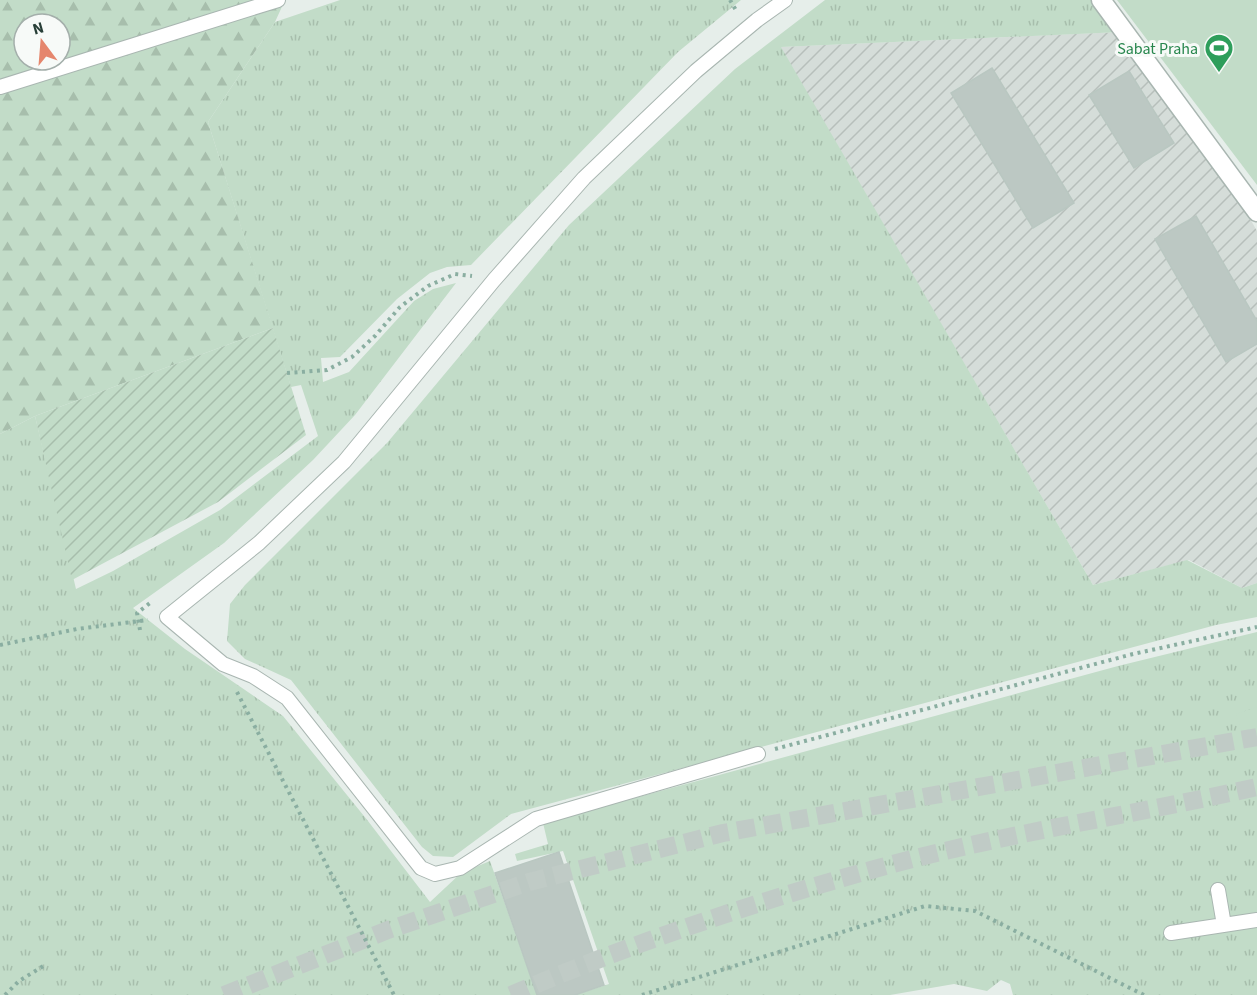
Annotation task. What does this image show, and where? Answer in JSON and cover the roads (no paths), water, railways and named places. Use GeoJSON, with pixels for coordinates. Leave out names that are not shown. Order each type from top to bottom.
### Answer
{"type":"FeatureCollection","features":[{"type":"Feature","properties":{"kind":"street"},"geometry":{"type":"LineString","coordinates":[[1101,0],[1257,212]]}},
{"type":"Feature","properties":{"kind":"lane"},"geometry":{"type":"LineString","coordinates":[[0,87],[278,0]]}},
{"type":"Feature","properties":{"kind":"lane"},"geometry":{"type":"LineString","coordinates":[[758,754],[536,819],[460,868],[435,874],[421,868],[287,698],[254,676],[223,664],[167,617],[259,543],[344,462],[494,280],[584,178],[696,71],[757,20],[785,0]]}},
{"type":"Feature","properties":{"kind":"lane"},"geometry":{"type":"LineString","coordinates":[[1218,890],[1224,925]]}},
{"type":"Feature","properties":{"kind":"lane"},"geometry":{"type":"LineString","coordinates":[[1171,933],[1257,920]]}},
{"type":"Feature","properties":{"kind":"tunnel"},"geometry":{"type":"LineString","coordinates":[[224,995],[388,930],[529,882],[723,833],[1257,737]]}},
{"type":"Feature","properties":{"kind":"tunnel"},"geometry":{"type":"LineString","coordinates":[[511,995],[599,959],[689,927],[871,870],[967,846],[1257,787]]}},
{"type":"Feature","properties":{"kind":"place","name":"Sabat Praha"},"geometry":{"type":"Point","coordinates":[1219,74]}}]}
